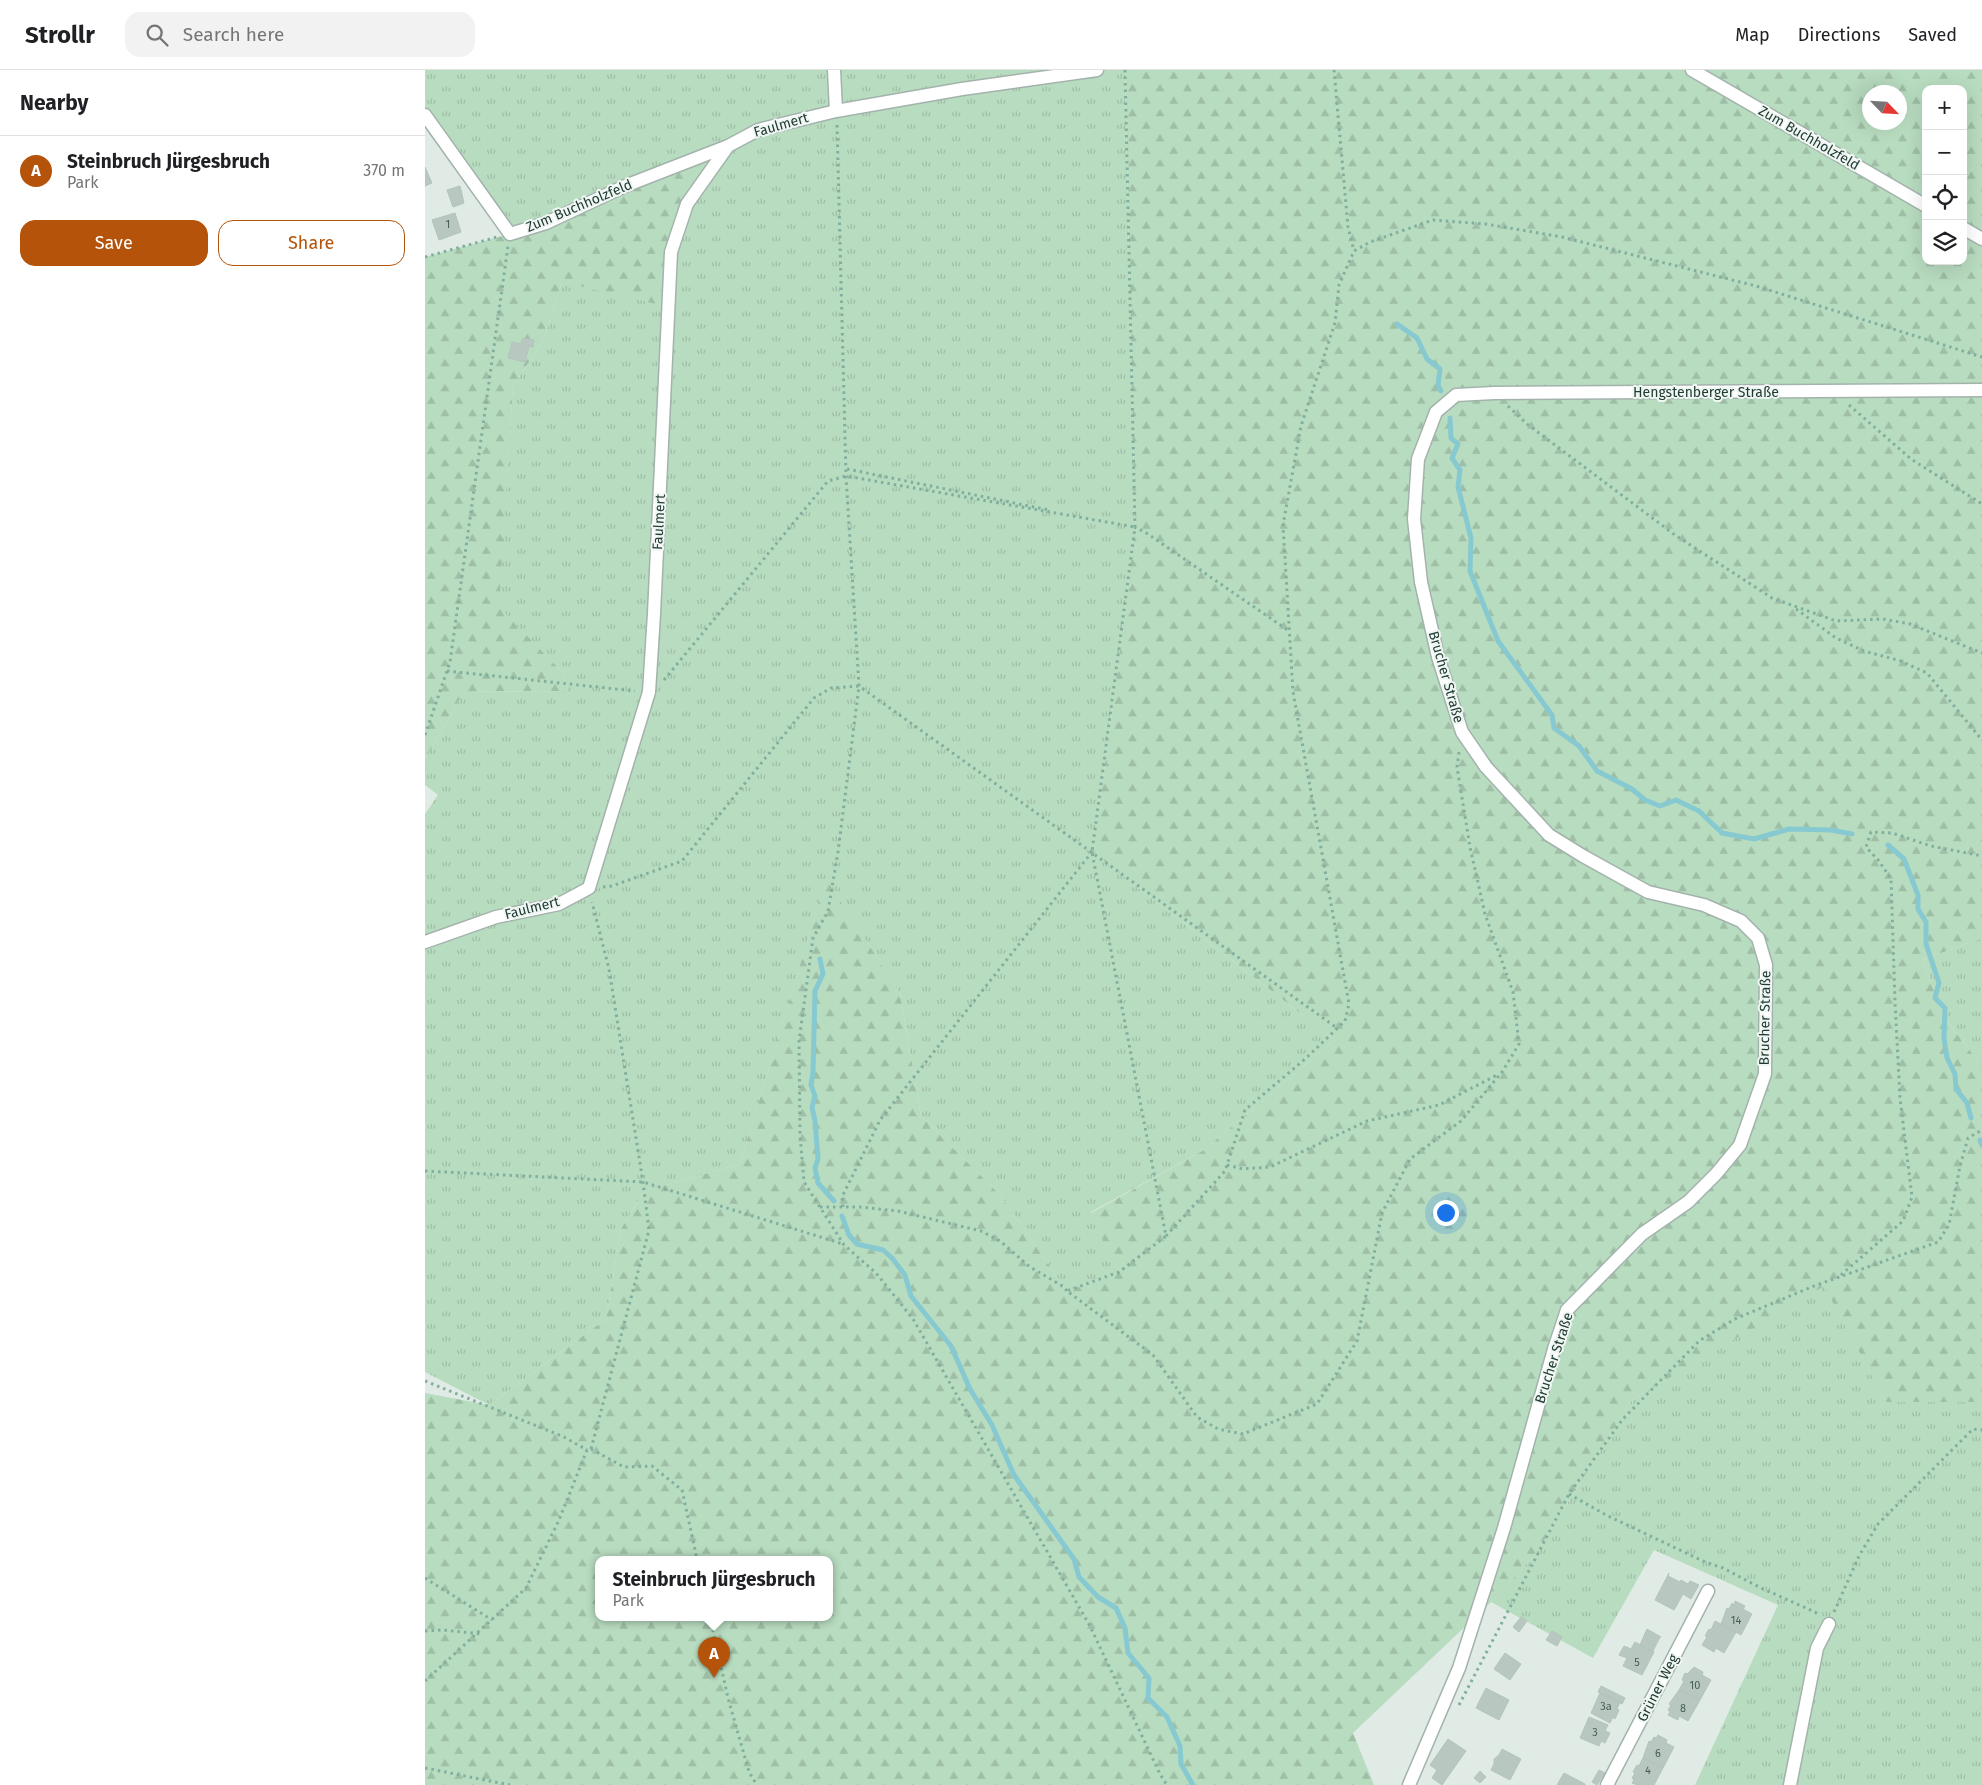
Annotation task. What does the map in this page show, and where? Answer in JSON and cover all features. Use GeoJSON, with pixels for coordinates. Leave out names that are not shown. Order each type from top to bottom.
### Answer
{"type":"FeatureCollection","features":[{"type":"Feature","properties":{"kind":"street"},"geometry":{"type":"LineString","coordinates":[[834,70],[836,111],[962,89],[1097,70]]}},
{"type":"Feature","properties":{"kind":"street","name":"Zum Buchholzfeld"},"geometry":{"type":"LineString","coordinates":[[1692,70],[1922,204]]}},
{"type":"Feature","properties":{"kind":"street","name":"Faulmert"},"geometry":{"type":"LineString","coordinates":[[425,942],[495,918],[559,904],[589,888],[610,813],[647,697],[654,614],[671,252],[687,204],[728,146],[758,130],[836,111]]}},
{"type":"Feature","properties":{"kind":"street","name":"Zum Buchholzfeld"},"geometry":{"type":"LineString","coordinates":[[425,115],[510,234],[546,223],[625,186],[728,146]]}},
{"type":"Feature","properties":{"kind":"street"},"geometry":{"type":"LineString","coordinates":[[1967,230],[1982,238]]}},
{"type":"Feature","properties":{"kind":"street","name":"Hengstenberger Straße"},"geometry":{"type":"LineString","coordinates":[[1436,412],[1456,395],[1494,393],[1982,390]]}},
{"type":"Feature","properties":{"kind":"street","name":"Brucher Straße"},"geometry":{"type":"LineString","coordinates":[[1409,1785],[1459,1668],[1504,1528],[1551,1358],[1567,1310],[1642,1234],[1689,1202],[1716,1174],[1739,1145],[1765,1074],[1766,965],[1758,938],[1741,921],[1704,905],[1648,892],[1549,835],[1486,767],[1462,732],[1438,658],[1421,582],[1414,519],[1418,459],[1436,412]]}},
{"type":"Feature","properties":{"kind":"street","name":"Grüner Weg"},"geometry":{"type":"LineString","coordinates":[[1607,1785],[1708,1591]]}},
{"type":"Feature","properties":{"kind":"street"},"geometry":{"type":"LineString","coordinates":[[1790,1785],[1817,1648],[1829,1624]]}},
{"type":"Feature","properties":{"kind":"path"},"geometry":{"type":"LineString","coordinates":[[1125,70],[1135,527],[1092,852],[1166,1236]]}},
{"type":"Feature","properties":{"kind":"path"},"geometry":{"type":"LineString","coordinates":[[1334,70],[1348,227],[1355,251]]}},
{"type":"Feature","properties":{"kind":"path"},"geometry":{"type":"LineString","coordinates":[[836,111],[846,476],[859,686],[838,852],[827,911],[813,938],[799,1041],[800,1135],[804,1182],[844,1245],[876,1273],[913,1319],[1090,1626],[1160,1774],[1167,1785]]}},
{"type":"Feature","properties":{"kind":"path"},"geometry":{"type":"LineString","coordinates":[[1067,1291],[1119,1272],[1166,1236],[1225,1171],[1245,1110],[1305,1059],[1345,1021],[1349,1004],[1293,692],[1283,525],[1301,426],[1335,324],[1339,285],[1355,251],[1370,242],[1433,220],[1485,224],[1562,236],[1756,286],[1982,357]]}},
{"type":"Feature","properties":{"kind":"path"},"geometry":{"type":"LineString","coordinates":[[425,258],[510,234],[450,662],[425,735]]}},
{"type":"Feature","properties":{"kind":"path"},"geometry":{"type":"LineString","coordinates":[[1833,392],[1911,459],[1982,504]]}},
{"type":"Feature","properties":{"kind":"path"},"geometry":{"type":"LineString","coordinates":[[1494,393],[1527,424],[1675,535],[1772,598],[1836,621],[1883,619],[1910,624],[1982,653]]}},
{"type":"Feature","properties":{"kind":"path"},"geometry":{"type":"LineString","coordinates":[[847,469],[1135,527],[1289,631]]}},
{"type":"Feature","properties":{"kind":"path"},"geometry":{"type":"LineString","coordinates":[[447,670],[647,697],[828,481],[846,476],[1135,527]]}},
{"type":"Feature","properties":{"kind":"path"},"geometry":{"type":"LineString","coordinates":[[1793,607],[1837,638],[1864,650],[1901,661],[1927,673],[1982,740]]}},
{"type":"Feature","properties":{"kind":"path"},"geometry":{"type":"LineString","coordinates":[[425,1682],[526,1588],[559,1520],[589,1450],[649,1230],[609,968],[589,888],[612,886],[682,861],[814,698],[831,688],[859,686],[1337,1028]]}},
{"type":"Feature","properties":{"kind":"path"},"geometry":{"type":"LineString","coordinates":[[820,1207],[843,1206],[898,1211],[981,1231],[1000,1241],[1029,1267],[1064,1287],[1153,1356],[1197,1417],[1217,1429],[1243,1434],[1317,1404],[1357,1341],[1382,1213],[1410,1159],[1461,1122],[1502,1072],[1519,1044],[1513,992],[1485,914],[1470,847],[1457,766],[1462,732]]}},
{"type":"Feature","properties":{"kind":"path"},"geometry":{"type":"LineString","coordinates":[[1839,1277],[1903,1221],[1912,1197],[1901,1098],[1895,1002],[1891,879],[1879,861],[1866,847],[1871,832],[1892,832],[1931,846],[1982,856]]}},
{"type":"Feature","properties":{"kind":"path"},"geometry":{"type":"LineString","coordinates":[[843,1206],[842,1197],[880,1120],[1092,852]]}},
{"type":"Feature","properties":{"kind":"path"},"geometry":{"type":"LineString","coordinates":[[1227,1165],[1243,1169],[1270,1166],[1367,1121],[1439,1105],[1502,1072]]}},
{"type":"Feature","properties":{"kind":"path"},"geometry":{"type":"LineString","coordinates":[[1459,1706],[1569,1494],[1622,1420],[1699,1341],[1735,1319],[1839,1277],[1938,1242],[1949,1225],[1968,1138],[1982,1130]]}},
{"type":"Feature","properties":{"kind":"path"},"geometry":{"type":"LineString","coordinates":[[425,1170],[643,1182],[844,1245]]}},
{"type":"Feature","properties":{"kind":"path"},"geometry":{"type":"LineString","coordinates":[[425,1381],[564,1437],[623,1467],[651,1466],[683,1490],[696,1556]]}},
{"type":"Feature","properties":{"kind":"path"},"geometry":{"type":"LineString","coordinates":[[1569,1494],[1615,1519],[1815,1612],[1829,1624],[1859,1556],[1878,1524],[1973,1429],[1982,1430]]}},
{"type":"Feature","properties":{"kind":"path"},"geometry":{"type":"LineString","coordinates":[[425,1578],[493,1620]]}},
{"type":"Feature","properties":{"kind":"path"},"geometry":{"type":"LineString","coordinates":[[711,1621],[735,1726],[749,1772],[757,1785]]}},
{"type":"Feature","properties":{"kind":"path"},"geometry":{"type":"LineString","coordinates":[[425,1631],[442,1630],[483,1634]]}},
{"type":"Feature","properties":{"kind":"path"},"geometry":{"type":"LineString","coordinates":[[425,1768],[509,1785]]}},
{"type":"Feature","properties":{"kind":"green space"},"geometry":{"type":"Polygon","coordinates":[[[425,70],[1125,70],[1135,527],[1108,744],[1092,852],[1335,1040],[1204,1150],[1091,1212],[1119,1272],[1067,1291],[1001,1196],[921,1116],[900,993],[826,880],[740,1164],[644,1191],[621,1229],[606,1319],[489,1405],[425,1372],[425,814],[438,795],[425,785],[425,759],[464,692],[568,691],[563,673],[498,607],[513,386],[543,341],[562,282],[510,234],[425,115],[425,70]]]}},
{"type":"Feature","properties":{"kind":"green space"},"geometry":{"type":"Polygon","coordinates":[[[1125,70],[1982,70],[1982,938],[1922,960],[1949,1024],[1982,1066],[1982,1402],[1886,1402],[1824,1286],[1632,1400],[1535,1555],[1491,1602],[1353,1733],[1374,1785],[425,1785],[425,1393],[489,1405],[606,1319],[621,1229],[644,1191],[740,1164],[826,879],[900,993],[921,1116],[1001,1196],[1067,1291],[1119,1272],[1091,1213],[1204,1150],[1335,1040],[1092,852],[1108,744],[1135,527],[1125,70]]]}},
{"type":"Feature","properties":{"kind":"green space"},"geometry":{"type":"Polygon","coordinates":[[[728,146],[687,204],[671,252],[669,307],[562,282],[543,341],[513,386],[499,607],[563,673],[568,691],[464,692],[425,759],[425,257],[510,234],[728,146]]]}},
{"type":"Feature","properties":{"kind":"green space"},"geometry":{"type":"Polygon","coordinates":[[[1982,938],[1982,1066],[1949,1024],[1922,960],[1982,938]]]}},
{"type":"Feature","properties":{"kind":"green space"},"geometry":{"type":"Polygon","coordinates":[[[1824,1285],[1886,1402],[1982,1402],[1982,1785],[1695,1785],[1778,1605],[1654,1550],[1593,1658],[1491,1602],[1535,1555],[1632,1400],[1824,1285]]]}},
{"type":"Feature","properties":{"kind":"building"},"geometry":{"type":"Polygon","coordinates":[[[425,167],[432,183],[425,186],[425,167]]]}},
{"type":"Feature","properties":{"kind":"building"},"geometry":{"type":"Polygon","coordinates":[[[460,186],[464,203],[453,207],[447,190],[460,186]]]}},
{"type":"Feature","properties":{"kind":"building"},"geometry":{"type":"Polygon","coordinates":[[[455,213],[461,232],[439,240],[432,220],[455,213]]]}},
{"type":"Feature","properties":{"kind":"building"},"geometry":{"type":"Polygon","coordinates":[[[523,338],[534,340],[533,347],[529,346],[525,362],[508,358],[512,342],[521,344],[523,338]]]}},
{"type":"Feature","properties":{"kind":"building"},"geometry":{"type":"Polygon","coordinates":[[[1669,1573],[1668,1576],[1680,1582],[1681,1580],[1688,1584],[1690,1581],[1699,1585],[1691,1599],[1683,1594],[1674,1610],[1655,1600],[1669,1573]]]}},
{"type":"Feature","properties":{"kind":"building"},"geometry":{"type":"Polygon","coordinates":[[[1735,1601],[1745,1606],[1743,1609],[1752,1614],[1741,1635],[1721,1624],[1727,1608],[1729,1609],[1732,1603],[1734,1605],[1735,1601]]]}},
{"type":"Feature","properties":{"kind":"building"},"geometry":{"type":"Polygon","coordinates":[[[1521,1617],[1527,1621],[1519,1632],[1513,1627],[1521,1617]]]}},
{"type":"Feature","properties":{"kind":"building"},"geometry":{"type":"Polygon","coordinates":[[[1715,1621],[1736,1632],[1724,1653],[1716,1648],[1714,1652],[1702,1645],[1707,1637],[1705,1636],[1709,1629],[1711,1630],[1715,1621]]]}},
{"type":"Feature","properties":{"kind":"building"},"geometry":{"type":"Polygon","coordinates":[[[1647,1629],[1661,1637],[1654,1652],[1640,1645],[1647,1629]]]}},
{"type":"Feature","properties":{"kind":"building"},"geometry":{"type":"Polygon","coordinates":[[[1552,1631],[1562,1637],[1557,1646],[1546,1640],[1552,1631]]]}},
{"type":"Feature","properties":{"kind":"building"},"geometry":{"type":"Polygon","coordinates":[[[1635,1642],[1654,1652],[1642,1675],[1623,1666],[1627,1658],[1619,1655],[1624,1646],[1631,1649],[1635,1642]]]}},
{"type":"Feature","properties":{"kind":"building"},"geometry":{"type":"Polygon","coordinates":[[[1505,1653],[1521,1664],[1510,1680],[1494,1669],[1505,1653]]]}},
{"type":"Feature","properties":{"kind":"building"},"geometry":{"type":"Polygon","coordinates":[[[1694,1667],[1711,1680],[1700,1700],[1679,1690],[1684,1681],[1682,1680],[1685,1673],[1687,1674],[1694,1667]]]}},
{"type":"Feature","properties":{"kind":"building"},"geometry":{"type":"Polygon","coordinates":[[[1601,1686],[1625,1698],[1622,1704],[1598,1692],[1601,1686]]]}},
{"type":"Feature","properties":{"kind":"building"},"geometry":{"type":"Polygon","coordinates":[[[1486,1688],[1509,1700],[1499,1720],[1476,1708],[1486,1688]]]}},
{"type":"Feature","properties":{"kind":"building"},"geometry":{"type":"Polygon","coordinates":[[[1679,1690],[1700,1700],[1688,1721],[1679,1716],[1678,1720],[1668,1715],[1671,1705],[1669,1704],[1679,1690]]]}},
{"type":"Feature","properties":{"kind":"building"},"geometry":{"type":"Polygon","coordinates":[[[1600,1693],[1620,1702],[1615,1719],[1613,1717],[1610,1723],[1591,1713],[1600,1693]]]}},
{"type":"Feature","properties":{"kind":"building"},"geometry":{"type":"Polygon","coordinates":[[[1589,1717],[1608,1725],[1605,1731],[1610,1733],[1605,1743],[1601,1741],[1599,1746],[1580,1738],[1589,1717]]]}},
{"type":"Feature","properties":{"kind":"building"},"geometry":{"type":"Polygon","coordinates":[[[1658,1735],[1667,1740],[1666,1743],[1674,1747],[1663,1768],[1643,1758],[1649,1741],[1651,1742],[1658,1735]]]}},
{"type":"Feature","properties":{"kind":"building"},"geometry":{"type":"Polygon","coordinates":[[[1448,1739],[1466,1751],[1442,1785],[1432,1778],[1437,1770],[1430,1765],[1448,1739]]]}},
{"type":"Feature","properties":{"kind":"building"},"geometry":{"type":"Polygon","coordinates":[[[1502,1749],[1521,1759],[1510,1780],[1491,1770],[1494,1759],[1502,1749]]]}},
{"type":"Feature","properties":{"kind":"building"},"geometry":{"type":"Polygon","coordinates":[[[1643,1758],[1663,1768],[1654,1785],[1637,1785],[1632,1783],[1635,1773],[1633,1772],[1643,1758]]]}},
{"type":"Feature","properties":{"kind":"building"},"geometry":{"type":"Polygon","coordinates":[[[1599,1770],[1605,1773],[1597,1785],[1592,1782],[1599,1770]]]}},
{"type":"Feature","properties":{"kind":"building"},"geometry":{"type":"Polygon","coordinates":[[[1480,1771],[1486,1777],[1480,1783],[1474,1778],[1480,1771]]]}},
{"type":"Feature","properties":{"kind":"building"},"geometry":{"type":"Polygon","coordinates":[[[1564,1773],[1585,1784],[1585,1785],[1557,1785],[1564,1773]]]}},
{"type":"Feature","properties":{"kind":"waterway"},"geometry":{"type":"LineString","coordinates":[[1397,324],[1417,338],[1427,359],[1440,369],[1438,385],[1441,391]]}},
{"type":"Feature","properties":{"kind":"waterway"},"geometry":{"type":"LineString","coordinates":[[1450,418],[1451,438],[1458,444],[1452,458],[1460,470],[1458,487],[1471,538],[1470,571],[1498,641],[1552,715],[1554,728],[1579,746],[1597,771],[1632,789],[1645,800],[1660,806],[1676,800],[1699,811],[1722,833],[1754,839],[1789,829],[1831,830],[1852,834]]}},
{"type":"Feature","properties":{"kind":"waterway"},"geometry":{"type":"LineString","coordinates":[[1888,845],[1904,859],[1918,895],[1918,909],[1926,922],[1926,944],[1939,983],[1935,998],[1945,1008],[1944,1038],[1947,1058],[1955,1074],[1956,1089],[1967,1103],[1971,1118]]}},
{"type":"Feature","properties":{"kind":"waterway"},"geometry":{"type":"LineString","coordinates":[[820,959],[823,974],[815,991],[811,1085],[815,1096],[812,1107],[818,1159],[815,1168],[818,1183],[834,1201]]}},
{"type":"Feature","properties":{"kind":"waterway"},"geometry":{"type":"LineString","coordinates":[[1980,1140],[1982,1145]]}},
{"type":"Feature","properties":{"kind":"waterway"},"geometry":{"type":"LineString","coordinates":[[842,1216],[849,1235],[857,1244],[883,1250],[905,1275],[911,1296],[951,1346],[970,1389],[992,1425],[1014,1475],[1074,1559],[1079,1577],[1098,1597],[1116,1608],[1125,1628],[1128,1653],[1149,1678],[1148,1698],[1167,1717],[1180,1746],[1181,1764],[1193,1785]]}},
{"type":"Feature","properties":{"kind":"place","name":"Steinbruch Jürgesbruch"},"geometry":{"type":"Point","coordinates":[714,1678]}}]}
